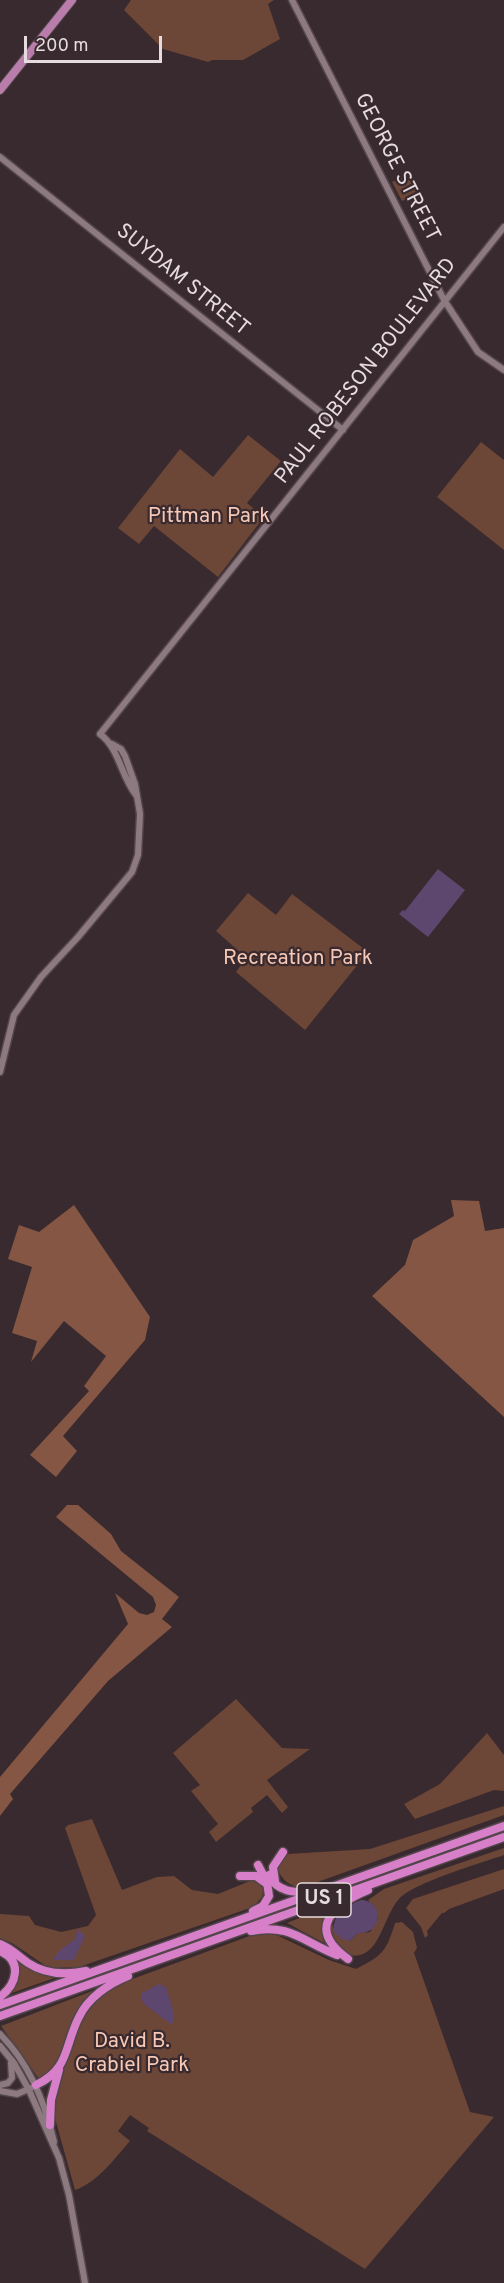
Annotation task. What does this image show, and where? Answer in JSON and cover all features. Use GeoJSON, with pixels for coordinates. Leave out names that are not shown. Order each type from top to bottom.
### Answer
{"type":"FeatureCollection","features":[{"type":"Feature","properties":{"kind":"highway","name":"US 1"},"geometry":{"type":"LineString","coordinates":[[0,2006],[504,1826]]}},
{"type":"Feature","properties":{"kind":"highway","name":"US 1"},"geometry":{"type":"LineString","coordinates":[[0,2016],[504,1837]]}},
{"type":"Feature","properties":{"kind":"highway"},"geometry":{"type":"LineString","coordinates":[[278,1887],[272,1870],[283,1852]]}},
{"type":"Feature","properties":{"kind":"highway"},"geometry":{"type":"LineString","coordinates":[[229,1924],[263,1906],[268,1899],[268,1885],[260,1864],[278,1887],[296,1893],[330,1889]]}},
{"type":"Feature","properties":{"kind":"highway"},"geometry":{"type":"LineString","coordinates":[[221,1937],[264,1928],[278,1928],[348,1959],[334,1949],[327,1935],[328,1920],[336,1907],[357,1894],[391,1882],[426,1864]]}},
{"type":"Feature","properties":{"kind":"highway"},"geometry":{"type":"LineString","coordinates":[[240,1876],[256,1876],[268,1885]]}},
{"type":"Feature","properties":{"kind":"highway"},"geometry":{"type":"LineString","coordinates":[[0,1944],[11,1949],[36,1968],[53,1973],[75,1973],[118,1964]]}},
{"type":"Feature","properties":{"kind":"highway"},"geometry":{"type":"LineString","coordinates":[[0,1951],[12,1959],[16,1970],[13,1984],[0,1997]]}},
{"type":"Feature","properties":{"kind":"highway"},"geometry":{"type":"LineString","coordinates":[[50,2125],[50,2102],[78,2018],[90,2001],[114,1983],[164,1958]]}},
{"type":"Feature","properties":{"kind":"highway"},"geometry":{"type":"LineString","coordinates":[[32,2087],[51,2076],[60,2067]]}},
{"type":"Feature","properties":{"kind":"main road"},"geometry":{"type":"LineString","coordinates":[[0,90],[72,0]]}},
{"type":"Feature","properties":{"kind":"street","name":"GEORGE STREET"},"geometry":{"type":"LineString","coordinates":[[292,0],[444,300],[478,352],[504,370]]}},
{"type":"Feature","properties":{"kind":"street","name":"SUYDAM STREET"},"geometry":{"type":"LineString","coordinates":[[0,157],[343,430]]}},
{"type":"Feature","properties":{"kind":"street","name":"PAUL ROBESON BOULEVARD"},"geometry":{"type":"LineString","coordinates":[[112,744],[100,734],[504,227]]}},
{"type":"Feature","properties":{"kind":"street"},"geometry":{"type":"LineString","coordinates":[[0,1072],[10,1022],[41,977],[132,872],[138,855],[140,814],[135,784],[121,749],[112,744]]}},
{"type":"Feature","properties":{"kind":"street"},"geometry":{"type":"LineString","coordinates":[[112,744],[129,786],[136,795]]}},
{"type":"Feature","properties":{"kind":"street"},"geometry":{"type":"LineString","coordinates":[[0,2034],[18,2055],[50,2125],[69,2195],[85,2283]]}},
{"type":"Feature","properties":{"kind":"street"},"geometry":{"type":"LineString","coordinates":[[0,2046],[32,2087],[56,2150]]}},
{"type":"Feature","properties":{"kind":"street"},"geometry":{"type":"LineString","coordinates":[[0,2085],[8,2084],[12,2078],[13,2069],[9,2057]]}},
{"type":"Feature","properties":{"kind":"street"},"geometry":{"type":"LineString","coordinates":[[0,2091],[14,2094],[32,2087]]}},
{"type":"Feature","properties":{"kind":"green space"},"geometry":{"type":"Polygon","coordinates":[[[131,0],[274,0],[268,4],[280,39],[243,60],[208,62],[163,49],[124,10],[131,0]]]}},
{"type":"Feature","properties":{"kind":"green space"},"geometry":{"type":"Polygon","coordinates":[[[412,173],[421,192],[402,201],[392,182],[412,173]]]}},
{"type":"Feature","properties":{"kind":"green space","name":"Pittman Park"},"geometry":{"type":"Polygon","coordinates":[[[248,435],[281,461],[247,503],[264,517],[218,577],[154,526],[139,544],[118,528],[180,449],[213,477],[248,435]]]}},
{"type":"Feature","properties":{"kind":"green space"},"geometry":{"type":"Polygon","coordinates":[[[481,442],[504,460],[504,550],[437,497],[481,442]]]}},
{"type":"Feature","properties":{"kind":"green space","name":"Recreation Park"},"geometry":{"type":"Polygon","coordinates":[[[248,893],[276,915],[292,894],[368,952],[305,1030],[236,972],[241,965],[238,959],[242,954],[216,931],[248,893]]]}},
{"type":"Feature","properties":{"kind":"green space"},"geometry":{"type":"Polygon","coordinates":[[[236,1699],[282,1748],[310,1749],[267,1780],[288,1807],[282,1813],[267,1795],[251,1808],[253,1812],[216,1842],[209,1832],[218,1824],[191,1791],[200,1785],[173,1753],[236,1699]]]}},
{"type":"Feature","properties":{"kind":"green space"},"geometry":{"type":"Polygon","coordinates":[[[487,1733],[504,1755],[504,1791],[494,1790],[415,1819],[404,1804],[440,1784],[487,1733]]]}},
{"type":"Feature","properties":{"kind":"green space"},"geometry":{"type":"Polygon","coordinates":[[[504,1806],[504,1815],[301,1888],[286,1881],[277,1868],[288,1854],[370,1849],[504,1806]]]}},
{"type":"Feature","properties":{"kind":"green space"},"geometry":{"type":"Polygon","coordinates":[[[92,1819],[122,1890],[157,1877],[174,1876],[192,1890],[218,1894],[255,1879],[264,1885],[262,1897],[253,1907],[79,1967],[49,1968],[12,1943],[0,1938],[0,1914],[29,1916],[35,1925],[61,1932],[88,1926],[96,1915],[65,1828],[68,1825],[92,1819]]]}},
{"type":"Feature","properties":{"kind":"green space"},"geometry":{"type":"Polygon","coordinates":[[[504,1848],[504,1855],[418,1886],[399,1899],[375,1943],[365,1953],[352,1955],[347,1953],[335,1940],[330,1928],[334,1924],[333,1928],[350,1941],[358,1933],[370,1932],[378,1918],[368,1900],[384,1889],[504,1848]]]}},
{"type":"Feature","properties":{"kind":"green space"},"geometry":{"type":"Polygon","coordinates":[[[504,1869],[504,1889],[442,1913],[427,1931],[428,1935],[425,1938],[421,1927],[406,1908],[413,1899],[504,1869]]]}},
{"type":"Feature","properties":{"kind":"green space"},"geometry":{"type":"Polygon","coordinates":[[[331,1905],[323,1923],[324,1943],[287,1923],[331,1905]]]}},
{"type":"Feature","properties":{"kind":"green space","name":"David B. Crabiel Park"},"geometry":{"type":"Polygon","coordinates":[[[402,1922],[413,1932],[417,1948],[414,1953],[470,2112],[494,2117],[365,2269],[147,2131],[149,2128],[130,2115],[118,2131],[130,2141],[98,2176],[75,2190],[53,2105],[58,2082],[85,2011],[95,1999],[116,1985],[266,1930],[329,1960],[356,1969],[382,1952],[395,1923],[402,1922]]]}},
{"type":"Feature","properties":{"kind":"green space"},"geometry":{"type":"Polygon","coordinates":[[[13,1955],[57,1977],[9,1994],[18,1975],[18,1966],[13,1955]]]}},
{"type":"Feature","properties":{"kind":"green space"},"geometry":{"type":"Polygon","coordinates":[[[100,1988],[59,2062],[50,2074],[39,2079],[1,2026],[100,1988]]]}},
{"type":"Feature","properties":{"kind":"shaded area"},"geometry":{"type":"Polygon","coordinates":[[[438,869],[465,890],[428,937],[399,914],[405,911],[438,869]]]}},
{"type":"Feature","properties":{"kind":"shaded area"},"geometry":{"type":"Polygon","coordinates":[[[451,1200],[479,1201],[485,1231],[504,1228],[504,1417],[372,1296],[405,1265],[413,1240],[454,1216],[451,1200]]]}},
{"type":"Feature","properties":{"kind":"shaded area"},"geometry":{"type":"Polygon","coordinates":[[[74,1205],[150,1317],[145,1340],[63,1436],[77,1451],[56,1477],[30,1455],[89,1391],[84,1386],[106,1356],[64,1321],[31,1362],[37,1341],[12,1333],[32,1267],[8,1259],[19,1225],[39,1232],[74,1205]]]}},
{"type":"Feature","properties":{"kind":"shaded area"},"geometry":{"type":"Polygon","coordinates":[[[67,1505],[78,1505],[111,1534],[121,1551],[179,1597],[162,1619],[172,1627],[108,1681],[10,1794],[13,1799],[0,1816],[0,1777],[128,1624],[115,1593],[139,1613],[147,1615],[154,1612],[156,1605],[153,1597],[56,1517],[67,1505]]]}},
{"type":"Feature","properties":{"kind":"shaded area"},"geometry":{"type":"Polygon","coordinates":[[[361,1900],[374,1905],[378,1917],[377,1923],[367,1932],[358,1933],[350,1941],[342,1939],[334,1932],[335,1920],[345,1908],[361,1900]]]}},
{"type":"Feature","properties":{"kind":"shaded area"},"geometry":{"type":"Polygon","coordinates":[[[78,1929],[85,1936],[74,1960],[53,1960],[59,1951],[75,1939],[78,1929]]]}},
{"type":"Feature","properties":{"kind":"shaded area"},"geometry":{"type":"Polygon","coordinates":[[[159,1984],[166,1987],[174,2014],[172,2025],[144,2004],[141,1998],[142,1993],[159,1984]]]}}]}
